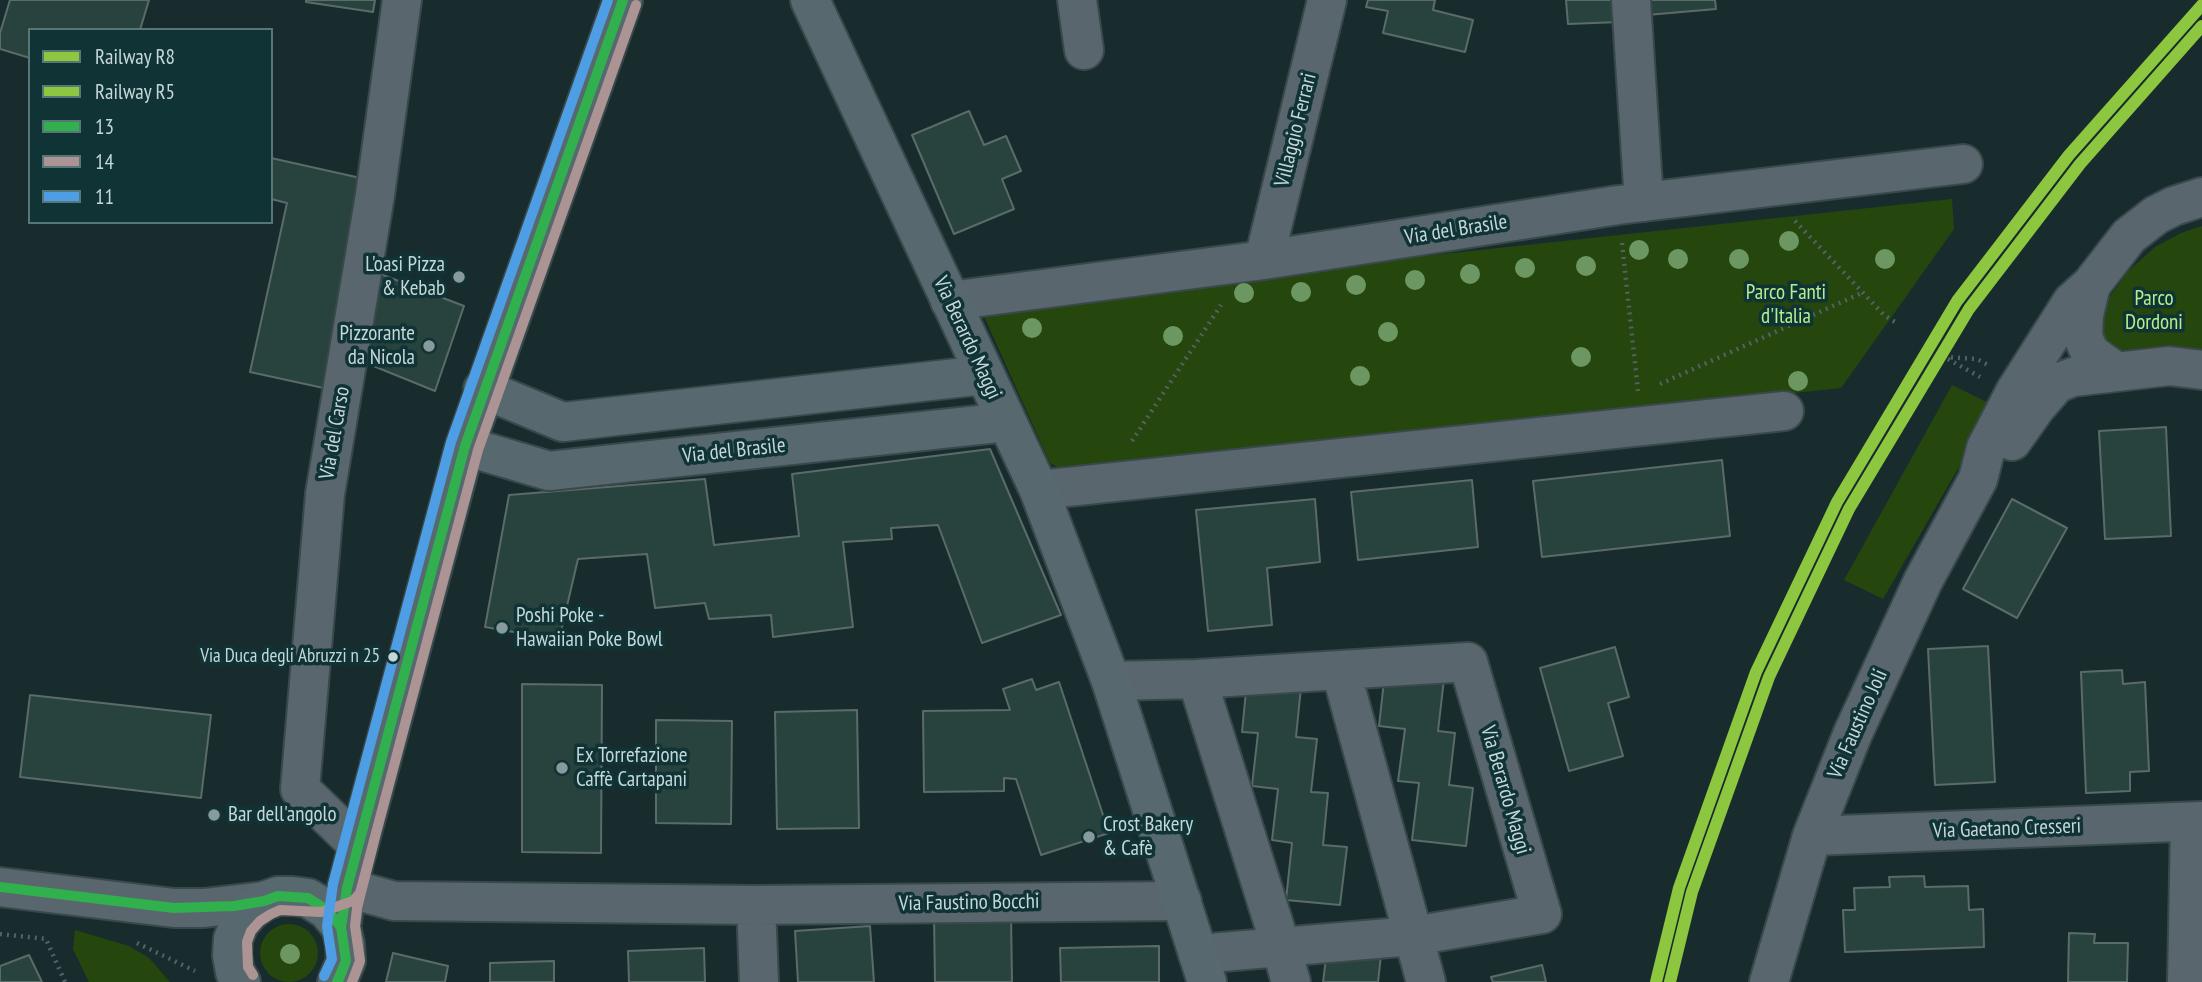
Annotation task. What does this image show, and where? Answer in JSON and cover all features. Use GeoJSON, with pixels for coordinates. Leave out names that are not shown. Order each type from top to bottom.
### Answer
{"type":"FeatureCollection","features":[{"type":"Feature","properties":{"kind":"street","name":"Via del Carso"},"geometry":{"type":"LineString","coordinates":[[358,845],[300,789],[325,494],[375,195],[402,0]]}},
{"type":"Feature","properties":{"kind":"street"},"geometry":{"type":"LineString","coordinates":[[337,982],[346,961],[341,927],[347,888],[465,446],[623,0]]}},
{"type":"Feature","properties":{"kind":"street","name":"Via Berardo Maggi"},"geometry":{"type":"LineString","coordinates":[[810,0],[1039,490],[1111,681],[1203,968],[1286,964],[1413,936],[1542,914],[1468,662],[1197,679],[1111,681]]}},
{"type":"Feature","properties":{"kind":"street"},"geometry":{"type":"LineString","coordinates":[[1077,0],[1084,51]]}},
{"type":"Feature","properties":{"kind":"street","name":"Villaggio Ferrari"},"geometry":{"type":"LineString","coordinates":[[1264,260],[1327,0]]}},
{"type":"Feature","properties":{"kind":"street"},"geometry":{"type":"LineString","coordinates":[[1631,0],[1644,202]]}},
{"type":"Feature","properties":{"kind":"street","name":"Via del Brasile"},"geometry":{"type":"LineString","coordinates":[[950,301],[1264,260],[1644,202],[1963,164]]}},
{"type":"Feature","properties":{"kind":"street"},"geometry":{"type":"LineString","coordinates":[[2026,399],[2071,302],[2091,285],[2129,236],[2156,215],[2202,197]]}},
{"type":"Feature","properties":{"kind":"street"},"geometry":{"type":"LineString","coordinates":[[2091,285],[2084,315],[2083,337],[2090,353],[2115,371]]}},
{"type":"Feature","properties":{"kind":"street"},"geometry":{"type":"LineString","coordinates":[[2026,399],[2073,377],[2169,366],[2202,370]]}},
{"type":"Feature","properties":{"kind":"street"},"geometry":{"type":"LineString","coordinates":[[483,389],[563,422],[984,374]]}},
{"type":"Feature","properties":{"kind":"street","name":"Via Faustino Joli"},"geometry":{"type":"LineString","coordinates":[[1769,982],[1812,836],[1853,733],[1917,593],[1978,479],[2003,454],[2026,399]]}},
{"type":"Feature","properties":{"kind":"street"},"geometry":{"type":"LineString","coordinates":[[1039,490],[1784,411]]}},
{"type":"Feature","properties":{"kind":"street","name":"Via del Brasile"},"geometry":{"type":"LineString","coordinates":[[465,446],[550,471],[1007,422]]}},
{"type":"Feature","properties":{"kind":"street"},"geometry":{"type":"LineString","coordinates":[[1341,670],[1426,982]]}},
{"type":"Feature","properties":{"kind":"street"},"geometry":{"type":"LineString","coordinates":[[1197,679],[1286,964]]}},
{"type":"Feature","properties":{"kind":"street"},"geometry":{"type":"LineString","coordinates":[[2187,982],[2196,821]]}},
{"type":"Feature","properties":{"kind":"street","name":"Via Gaetano Cresseri"},"geometry":{"type":"LineString","coordinates":[[1812,836],[2196,821]]}},
{"type":"Feature","properties":{"kind":"street"},"geometry":{"type":"LineString","coordinates":[[0,887],[174,908],[204,908],[264,901],[278,896],[328,896],[347,888]]}},
{"type":"Feature","properties":{"kind":"street","name":"Via Faustino Bocchi"},"geometry":{"type":"LineString","coordinates":[[347,888],[394,901],[756,905],[1182,901]]}},
{"type":"Feature","properties":{"kind":"street"},"geometry":{"type":"LineString","coordinates":[[308,898],[327,910],[341,927]]}},
{"type":"Feature","properties":{"kind":"street"},"geometry":{"type":"LineString","coordinates":[[225,970],[239,924],[250,911],[264,901]]}},
{"type":"Feature","properties":{"kind":"street"},"geometry":{"type":"LineString","coordinates":[[756,905],[759,982]]}},
{"type":"Feature","properties":{"kind":"street"},"geometry":{"type":"LineString","coordinates":[[174,908],[194,922],[225,970]]}},
{"type":"Feature","properties":{"kind":"path"},"geometry":{"type":"LineString","coordinates":[[1795,220],[1884,315],[1895,323]]}},
{"type":"Feature","properties":{"kind":"path"},"geometry":{"type":"LineString","coordinates":[[1614,429],[1640,403],[1622,239]]}},
{"type":"Feature","properties":{"kind":"path"},"geometry":{"type":"LineString","coordinates":[[1651,388],[1864,292]]}},
{"type":"Feature","properties":{"kind":"path"},"geometry":{"type":"LineString","coordinates":[[1127,449],[1222,303]]}},
{"type":"Feature","properties":{"kind":"path"},"geometry":{"type":"LineString","coordinates":[[1944,357],[1969,372]]}},
{"type":"Feature","properties":{"kind":"path"},"geometry":{"type":"LineString","coordinates":[[0,934],[46,939],[65,982]]}},
{"type":"Feature","properties":{"kind":"path"},"geometry":{"type":"LineString","coordinates":[[134,942],[225,970]]}},
{"type":"Feature","properties":{"kind":"green space","name":"Parco Fanti d'Italia"},"geometry":{"type":"Polygon","coordinates":[[[1952,199],[1954,229],[1841,388],[1065,471],[1050,463],[983,314],[990,303],[1952,199]]]}},
{"type":"Feature","properties":{"kind":"green space","name":"Parco Dordoni"},"geometry":{"type":"Polygon","coordinates":[[[2202,226],[2202,353],[2129,361],[2102,347],[2098,322],[2103,306],[2128,271],[2155,247],[2181,233],[2202,226]]]}},
{"type":"Feature","properties":{"kind":"green space"},"geometry":{"type":"Polygon","coordinates":[[[1952,385],[1991,404],[1982,427],[1883,599],[1844,580],[1952,385]]]}},
{"type":"Feature","properties":{"kind":"green space"},"geometry":{"type":"Polygon","coordinates":[[[283,924],[295,924],[310,932],[318,947],[318,959],[310,974],[295,982],[283,982],[268,974],[260,959],[260,947],[268,932],[283,924]]]}},
{"type":"Feature","properties":{"kind":"green space"},"geometry":{"type":"Polygon","coordinates":[[[75,930],[129,946],[149,958],[170,982],[89,982],[73,949],[75,930]]]}},
{"type":"Feature","properties":{"kind":"building"},"geometry":{"type":"Polygon","coordinates":[[[10,0],[149,0],[141,28],[28,28],[28,57],[0,49],[0,33],[10,0]]]}},
{"type":"Feature","properties":{"kind":"building"},"geometry":{"type":"Polygon","coordinates":[[[306,0],[375,0],[373,12],[306,0]]]}},
{"type":"Feature","properties":{"kind":"building"},"geometry":{"type":"Polygon","coordinates":[[[1368,0],[1435,0],[1433,10],[1473,20],[1465,52],[1383,33],[1388,11],[1366,7],[1368,0]]]}},
{"type":"Feature","properties":{"kind":"building"},"geometry":{"type":"Polygon","coordinates":[[[1566,0],[1618,0],[1620,22],[1568,24],[1566,0]]]}},
{"type":"Feature","properties":{"kind":"building"},"geometry":{"type":"Polygon","coordinates":[[[1645,0],[1715,0],[1716,9],[1647,15],[1645,0]]]}},
{"type":"Feature","properties":{"kind":"building"},"geometry":{"type":"Polygon","coordinates":[[[969,111],[984,145],[1006,136],[1021,171],[1002,179],[1014,209],[954,234],[912,135],[969,111]]]}},
{"type":"Feature","properties":{"kind":"building"},"geometry":{"type":"Polygon","coordinates":[[[273,158],[374,181],[328,389],[250,372],[287,203],[273,200],[273,158]]]}},
{"type":"Feature","properties":{"kind":"building"},"geometry":{"type":"Polygon","coordinates":[[[378,273],[464,306],[435,391],[361,361],[378,273]]]}},
{"type":"Feature","properties":{"kind":"building"},"geometry":{"type":"Polygon","coordinates":[[[2166,427],[2171,536],[2105,539],[2099,431],[2166,427]]]}},
{"type":"Feature","properties":{"kind":"building"},"geometry":{"type":"Polygon","coordinates":[[[990,449],[1061,615],[982,643],[938,525],[891,528],[892,539],[843,542],[853,627],[773,637],[771,615],[709,619],[705,603],[655,608],[647,554],[578,559],[559,640],[485,627],[509,495],[705,479],[714,545],[799,536],[792,474],[990,449]]]}},
{"type":"Feature","properties":{"kind":"building"},"geometry":{"type":"Polygon","coordinates":[[[1722,460],[1730,536],[1542,557],[1533,481],[1722,460]]]}},
{"type":"Feature","properties":{"kind":"building"},"geometry":{"type":"Polygon","coordinates":[[[1472,480],[1478,547],[1358,560],[1351,492],[1472,480]]]}},
{"type":"Feature","properties":{"kind":"building"},"geometry":{"type":"Polygon","coordinates":[[[1315,499],[1320,562],[1267,568],[1272,625],[1208,631],[1196,510],[1315,499]]]}},
{"type":"Feature","properties":{"kind":"building"},"geometry":{"type":"Polygon","coordinates":[[[2012,499],[2067,528],[2017,618],[1963,589],[2012,499]]]}},
{"type":"Feature","properties":{"kind":"building"},"geometry":{"type":"Polygon","coordinates":[[[1988,646],[1995,782],[1935,785],[1928,649],[1988,646]]]}},
{"type":"Feature","properties":{"kind":"building"},"geometry":{"type":"Polygon","coordinates":[[[1615,647],[1629,697],[1608,703],[1623,756],[1569,771],[1540,668],[1615,647]]]}},
{"type":"Feature","properties":{"kind":"building"},"geometry":{"type":"Polygon","coordinates":[[[2122,670],[2123,684],[2145,682],[2149,771],[2130,772],[2130,791],[2086,793],[2081,672],[2122,670]]]}},
{"type":"Feature","properties":{"kind":"building"},"geometry":{"type":"Polygon","coordinates":[[[1385,672],[1444,679],[1438,731],[1455,733],[1449,785],[1473,788],[1466,846],[1412,840],[1419,783],[1398,781],[1405,729],[1379,726],[1385,672]]]}},
{"type":"Feature","properties":{"kind":"building"},"geometry":{"type":"Polygon","coordinates":[[[1032,679],[1036,690],[1059,682],[1109,833],[1041,855],[1016,779],[1004,778],[1004,791],[924,792],[923,711],[1010,710],[1003,689],[1032,679]]]}},
{"type":"Feature","properties":{"kind":"building"},"geometry":{"type":"Polygon","coordinates":[[[1247,681],[1301,687],[1296,737],[1317,739],[1311,792],[1328,793],[1323,845],[1347,847],[1340,905],[1286,900],[1292,843],[1272,840],[1278,789],[1252,786],[1258,733],[1242,732],[1247,681]]]}},
{"type":"Feature","properties":{"kind":"building","name":"Ex Torrefazione Caffè Cartapani"},"geometry":{"type":"Polygon","coordinates":[[[522,684],[602,685],[601,853],[522,852],[522,684]]]}},
{"type":"Feature","properties":{"kind":"building"},"geometry":{"type":"Polygon","coordinates":[[[30,695],[211,715],[201,798],[20,777],[30,695]]]}},
{"type":"Feature","properties":{"kind":"building"},"geometry":{"type":"Polygon","coordinates":[[[857,710],[859,828],[777,829],[775,712],[857,710]]]}},
{"type":"Feature","properties":{"kind":"building"},"geometry":{"type":"Polygon","coordinates":[[[656,720],[732,721],[731,824],[656,823],[656,720]]]}},
{"type":"Feature","properties":{"kind":"building"},"geometry":{"type":"Polygon","coordinates":[[[1924,876],[1925,887],[1968,886],[1969,910],[1983,909],[1984,947],[1845,952],[1843,910],[1855,910],[1854,888],[1890,887],[1889,877],[1924,876]]]}},
{"type":"Feature","properties":{"kind":"building"},"geometry":{"type":"Polygon","coordinates":[[[1011,915],[1012,982],[935,982],[934,916],[1011,915]]]}},
{"type":"Feature","properties":{"kind":"building"},"geometry":{"type":"Polygon","coordinates":[[[870,926],[874,982],[798,982],[795,931],[870,926]]]}},
{"type":"Feature","properties":{"kind":"building"},"geometry":{"type":"Polygon","coordinates":[[[2069,933],[2095,934],[2094,943],[2128,943],[2127,982],[2068,982],[2069,933]]]}},
{"type":"Feature","properties":{"kind":"building"},"geometry":{"type":"Polygon","coordinates":[[[1159,946],[1159,982],[1061,982],[1060,948],[1159,946]]]}},
{"type":"Feature","properties":{"kind":"building"},"geometry":{"type":"Polygon","coordinates":[[[704,948],[705,982],[629,982],[628,951],[704,948]]]}},
{"type":"Feature","properties":{"kind":"building"},"geometry":{"type":"Polygon","coordinates":[[[1327,950],[1381,955],[1378,982],[1323,982],[1327,950]]]}},
{"type":"Feature","properties":{"kind":"building"},"geometry":{"type":"Polygon","coordinates":[[[393,953],[448,966],[445,982],[386,982],[393,953]]]}},
{"type":"Feature","properties":{"kind":"building"},"geometry":{"type":"Polygon","coordinates":[[[29,955],[42,982],[0,982],[0,966],[29,955]]]}},
{"type":"Feature","properties":{"kind":"building"},"geometry":{"type":"Polygon","coordinates":[[[554,961],[554,982],[490,982],[490,963],[554,961]]]}},
{"type":"Feature","properties":{"kind":"building"},"geometry":{"type":"Polygon","coordinates":[[[1542,965],[1546,982],[1493,982],[1491,977],[1542,965]]]}},
{"type":"Feature","properties":{"kind":"rail line","name":"R8"},"geometry":{"type":"LineString","coordinates":[[1656,982],[1679,888],[1756,672],[1837,502],[1957,301],[2069,155],[2202,5]]}},
{"type":"Feature","properties":{"kind":"rail line","name":"R5"},"geometry":{"type":"LineString","coordinates":[[1670,982],[1692,892],[1769,677],[1849,509],[1969,309],[2080,164],[2202,26]]}},
{"type":"Feature","properties":{"kind":"transit line","name":"11"},"geometry":{"type":"LineString","coordinates":[[324,976],[332,959],[327,926],[333,884],[451,442],[608,0]]}},
{"type":"Feature","properties":{"kind":"transit line","name":"13"},"geometry":{"type":"LineString","coordinates":[[337,982],[346,961],[341,927],[347,888],[465,446],[623,0]]}},
{"type":"Feature","properties":{"kind":"transit line","name":"14"},"geometry":{"type":"LineString","coordinates":[[253,975],[248,967],[247,942],[251,931],[260,921],[280,910],[321,912],[353,901],[360,893],[478,450],[636,5]]}},
{"type":"Feature","properties":{"kind":"transit line","name":"14"},"geometry":{"type":"LineString","coordinates":[[352,982],[360,961],[355,926],[357,908],[375,837]]}},
{"type":"Feature","properties":{"kind":"transit line","name":"13"},"geometry":{"type":"LineString","coordinates":[[0,887],[174,908],[234,906],[278,896],[308,898],[327,910],[341,927],[346,961],[339,979]]}},
{"type":"Feature","properties":{"kind":"place","name":"L'oasi Pizza & Kebab"},"geometry":{"type":"Point","coordinates":[459,277]}},
{"type":"Feature","properties":{"kind":"place","name":"Pizzorante da Nicola"},"geometry":{"type":"Point","coordinates":[429,346]}},
{"type":"Feature","properties":{"kind":"place","name":"Poshi Poke - Hawaiian Poke Bowl"},"geometry":{"type":"Point","coordinates":[502,628]}},
{"type":"Feature","properties":{"kind":"place","name":"Via Duca degli Abruzzi n 25"},"geometry":{"type":"Point","coordinates":[393,657]}},
{"type":"Feature","properties":{"kind":"place","name":"Ex Torrefazione Caffè Cartapani"},"geometry":{"type":"Point","coordinates":[562,768]}},
{"type":"Feature","properties":{"kind":"place","name":"Bar dell'angolo"},"geometry":{"type":"Point","coordinates":[214,815]}},
{"type":"Feature","properties":{"kind":"place","name":"Crost Bakery & Cafè"},"geometry":{"type":"Point","coordinates":[1089,837]}}]}
